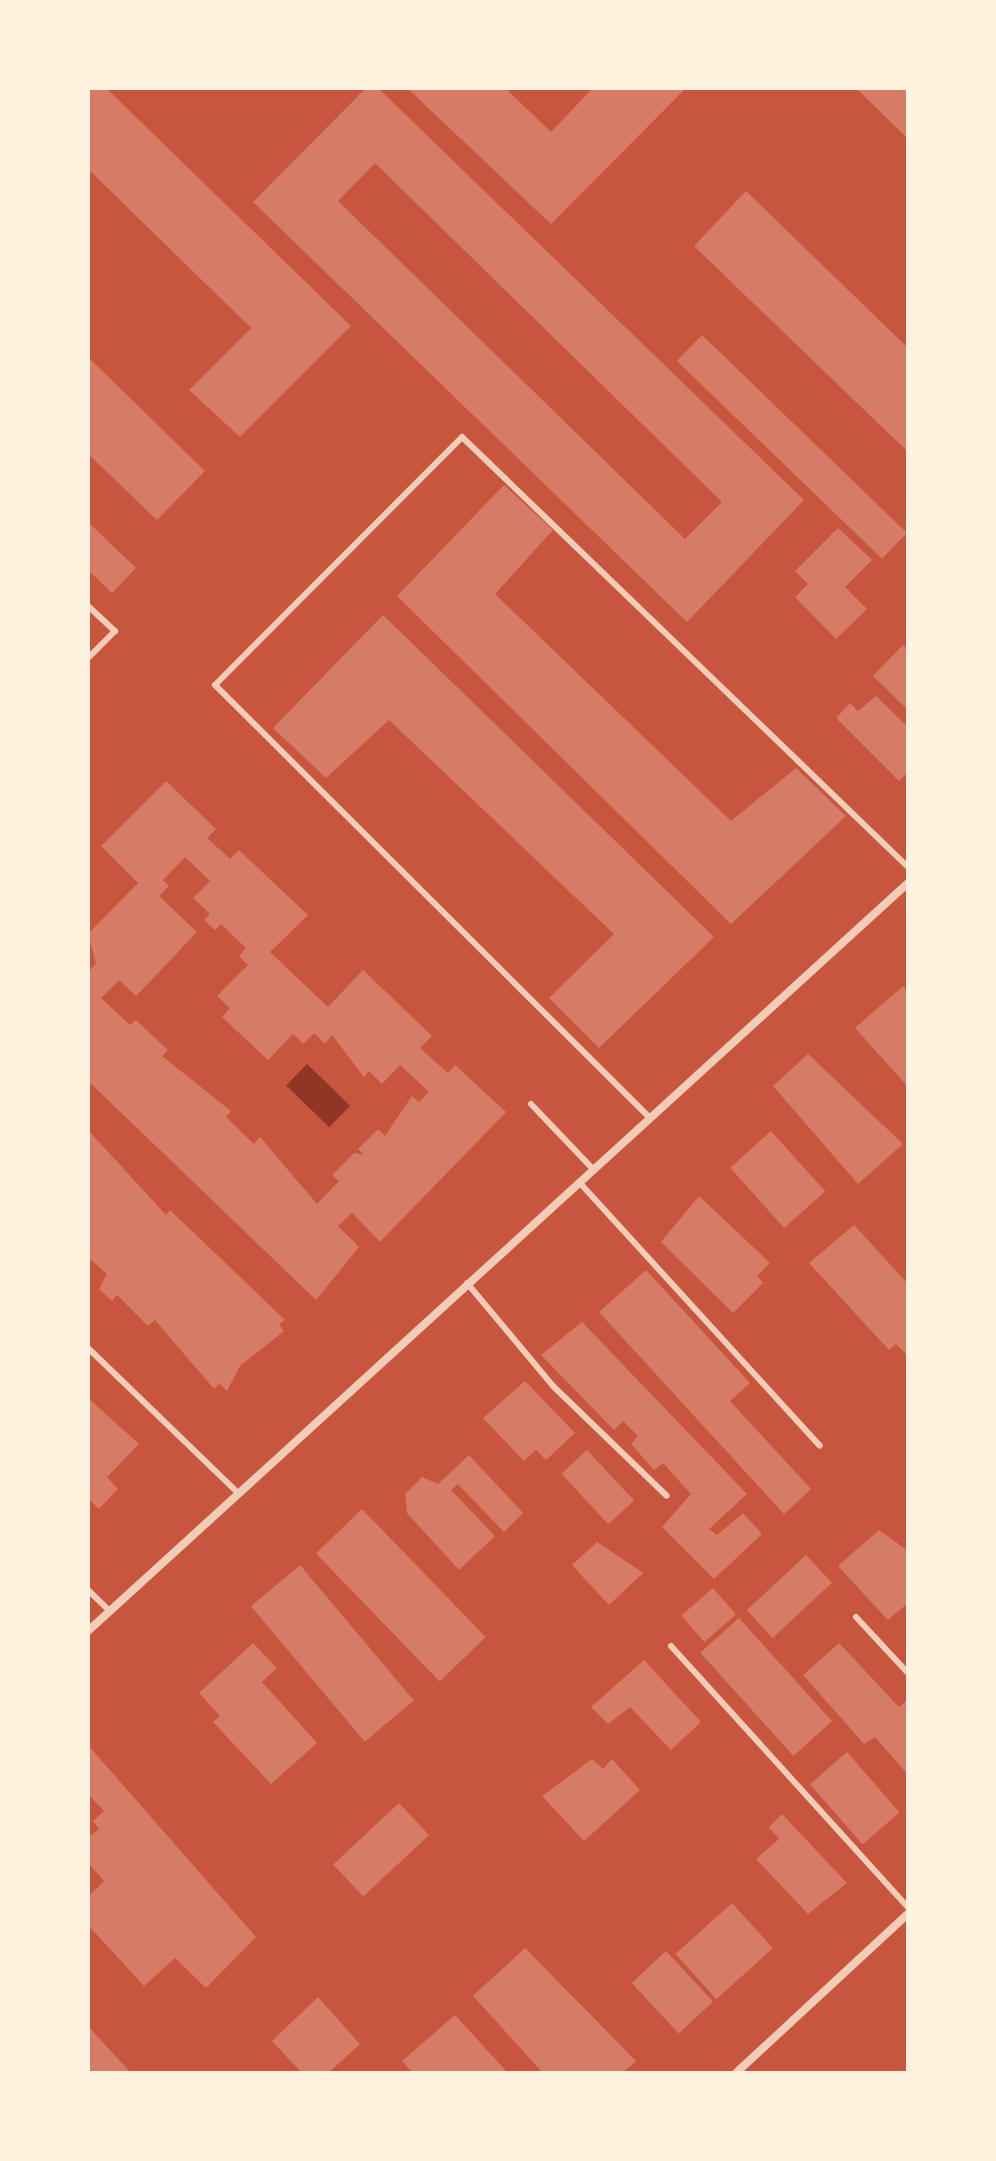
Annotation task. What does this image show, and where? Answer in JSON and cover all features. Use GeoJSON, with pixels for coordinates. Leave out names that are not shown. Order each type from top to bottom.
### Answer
{"type":"FeatureCollection","features":[{"type":"Feature","properties":{"kind":"street"},"geometry":{"type":"LineString","coordinates":[[88,1631],[236,1491],[908,883]]}},
{"type":"Feature","properties":{"kind":"street"},"geometry":{"type":"LineString","coordinates":[[736,2073],[908,1914]]}},
{"type":"Feature","properties":{"kind":"lane"},"geometry":{"type":"LineString","coordinates":[[650,1118],[215,685],[462,437],[908,867]]}},
{"type":"Feature","properties":{"kind":"lane"},"geometry":{"type":"LineString","coordinates":[[88,606],[115,631],[88,658]]}},
{"type":"Feature","properties":{"kind":"lane"},"geometry":{"type":"LineString","coordinates":[[531,1104],[593,1169]]}},
{"type":"Feature","properties":{"kind":"lane"},"geometry":{"type":"LineString","coordinates":[[579,1182],[820,1446]]}},
{"type":"Feature","properties":{"kind":"lane"},"geometry":{"type":"LineString","coordinates":[[467,1283],[553,1386],[667,1496]]}},
{"type":"Feature","properties":{"kind":"lane"},"geometry":{"type":"LineString","coordinates":[[88,1348],[236,1491]]}},
{"type":"Feature","properties":{"kind":"lane"},"geometry":{"type":"LineString","coordinates":[[88,1590],[110,1611]]}},
{"type":"Feature","properties":{"kind":"lane"},"geometry":{"type":"LineString","coordinates":[[856,1617],[908,1673]]}},
{"type":"Feature","properties":{"kind":"lane"},"geometry":{"type":"LineString","coordinates":[[671,1646],[908,1907]]}},
{"type":"Feature","properties":{"kind":"shaded area"},"geometry":{"type":"Polygon","coordinates":[[[307,1064],[350,1106],[329,1127],[286,1086],[307,1064]]]}},
{"type":"Feature","properties":{"kind":"building"},"geometry":{"type":"Polygon","coordinates":[[[88,88],[106,88],[351,326],[240,437],[189,390],[251,328],[88,169],[88,88]]]}},
{"type":"Feature","properties":{"kind":"building"},"geometry":{"type":"Polygon","coordinates":[[[366,88],[378,88],[804,500],[687,622],[253,202],[366,88]],[[375,163],[338,201],[685,539],[722,502],[375,163]]]}},
{"type":"Feature","properties":{"kind":"building"},"geometry":{"type":"Polygon","coordinates":[[[407,88],[505,88],[551,132],[593,88],[686,88],[551,224],[407,88]]]}},
{"type":"Feature","properties":{"kind":"building"},"geometry":{"type":"Polygon","coordinates":[[[856,88],[908,88],[908,139],[856,88]]]}},
{"type":"Feature","properties":{"kind":"building"},"geometry":{"type":"Polygon","coordinates":[[[746,191],[908,348],[908,452],[694,246],[746,191]]]}},
{"type":"Feature","properties":{"kind":"building"},"geometry":{"type":"Polygon","coordinates":[[[702,335],[907,533],[882,559],[677,361],[702,335]]]}},
{"type":"Feature","properties":{"kind":"building"},"geometry":{"type":"Polygon","coordinates":[[[88,357],[205,471],[157,520],[88,454],[88,357]]]}},
{"type":"Feature","properties":{"kind":"building"},"geometry":{"type":"Polygon","coordinates":[[[504,485],[553,530],[495,594],[731,821],[796,768],[846,816],[731,924],[397,596],[504,485]]]}},
{"type":"Feature","properties":{"kind":"building"},"geometry":{"type":"Polygon","coordinates":[[[88,522],[136,568],[112,593],[88,570],[88,522]]]}},
{"type":"Feature","properties":{"kind":"building"},"geometry":{"type":"Polygon","coordinates":[[[838,528],[872,560],[845,587],[867,609],[836,639],[795,597],[808,584],[795,571],[838,528]]]}},
{"type":"Feature","properties":{"kind":"building"},"geometry":{"type":"Polygon","coordinates":[[[383,615],[714,937],[599,1048],[549,998],[614,934],[389,720],[326,778],[273,728],[383,615]]]}},
{"type":"Feature","properties":{"kind":"building"},"geometry":{"type":"Polygon","coordinates":[[[903,645],[908,650],[908,710],[873,676],[903,645]]]}},
{"type":"Feature","properties":{"kind":"building"},"geometry":{"type":"Polygon","coordinates":[[[876,696],[908,727],[908,772],[899,781],[836,718],[850,703],[858,711],[876,696]]]}},
{"type":"Feature","properties":{"kind":"building"},"geometry":{"type":"Polygon","coordinates":[[[166,781],[216,829],[207,838],[230,859],[239,850],[308,915],[270,952],[328,1007],[363,970],[432,1036],[420,1048],[448,1073],[455,1065],[506,1112],[380,1242],[352,1213],[338,1226],[359,1247],[316,1300],[88,1081],[88,973],[96,963],[88,934],[138,883],[101,846],[166,781]],[[185,857],[163,880],[169,886],[159,896],[197,932],[136,996],[119,980],[101,998],[130,1025],[136,1020],[168,1050],[162,1056],[231,1111],[226,1117],[254,1144],[260,1137],[317,1204],[339,1181],[332,1175],[354,1153],[364,1155],[358,1149],[378,1129],[385,1136],[412,1096],[419,1102],[429,1092],[400,1065],[382,1084],[369,1071],[364,1077],[332,1035],[325,1044],[314,1033],[303,1044],[293,1034],[268,1060],[222,1017],[230,1008],[217,996],[248,965],[239,956],[246,948],[221,924],[215,930],[204,920],[210,914],[193,898],[210,881],[185,857]]]}},
{"type":"Feature","properties":{"kind":"building"},"geometry":{"type":"Polygon","coordinates":[[[903,986],[908,992],[908,1087],[855,1028],[903,986]]]}},
{"type":"Feature","properties":{"kind":"building"},"geometry":{"type":"Polygon","coordinates":[[[808,1054],[903,1144],[858,1184],[773,1086],[808,1054]]]}},
{"type":"Feature","properties":{"kind":"building"},"geometry":{"type":"Polygon","coordinates":[[[88,1130],[166,1215],[170,1210],[285,1320],[279,1324],[284,1331],[240,1366],[227,1391],[219,1384],[214,1389],[155,1320],[148,1326],[117,1295],[112,1301],[99,1289],[107,1274],[88,1257],[88,1130]]]}},
{"type":"Feature","properties":{"kind":"building"},"geometry":{"type":"Polygon","coordinates":[[[771,1131],[825,1191],[784,1228],[730,1168],[771,1131]]]}},
{"type":"Feature","properties":{"kind":"building"},"geometry":{"type":"Polygon","coordinates":[[[699,1196],[770,1263],[757,1276],[763,1283],[733,1313],[661,1242],[699,1196]]]}},
{"type":"Feature","properties":{"kind":"building"},"geometry":{"type":"Polygon","coordinates":[[[854,1225],[908,1284],[908,1356],[896,1344],[889,1350],[809,1263],[854,1225]]]}},
{"type":"Feature","properties":{"kind":"building"},"geometry":{"type":"Polygon","coordinates":[[[646,1270],[750,1383],[730,1401],[811,1489],[784,1514],[599,1312],[646,1270]]]}},
{"type":"Feature","properties":{"kind":"building"},"geometry":{"type":"Polygon","coordinates":[[[582,1322],[747,1494],[709,1529],[717,1535],[743,1513],[762,1534],[714,1579],[662,1527],[691,1494],[663,1463],[654,1470],[631,1444],[638,1436],[623,1421],[614,1430],[541,1355],[582,1322]]]}},
{"type":"Feature","properties":{"kind":"building"},"geometry":{"type":"Polygon","coordinates":[[[525,1381],[575,1433],[546,1460],[536,1450],[524,1461],[483,1418],[525,1381]]]}},
{"type":"Feature","properties":{"kind":"building"},"geometry":{"type":"Polygon","coordinates":[[[88,1398],[139,1444],[107,1477],[118,1489],[99,1509],[88,1498],[88,1398]]]}},
{"type":"Feature","properties":{"kind":"building"},"geometry":{"type":"Polygon","coordinates":[[[587,1450],[634,1500],[608,1524],[561,1474],[587,1450]]]}},
{"type":"Feature","properties":{"kind":"building"},"geometry":{"type":"Polygon","coordinates":[[[469,1455],[523,1513],[504,1532],[458,1484],[451,1490],[495,1536],[459,1570],[407,1513],[405,1494],[422,1477],[438,1484],[469,1455]]]}},
{"type":"Feature","properties":{"kind":"building"},"geometry":{"type":"Polygon","coordinates":[[[362,1509],[486,1637],[440,1682],[316,1553],[362,1509]]]}},
{"type":"Feature","properties":{"kind":"building"},"geometry":{"type":"Polygon","coordinates":[[[879,1530],[908,1551],[908,1603],[888,1620],[838,1566],[879,1530]]]}},
{"type":"Feature","properties":{"kind":"building"},"geometry":{"type":"Polygon","coordinates":[[[597,1542],[643,1573],[609,1605],[572,1565],[597,1542]]]}},
{"type":"Feature","properties":{"kind":"building"},"geometry":{"type":"Polygon","coordinates":[[[806,1555],[832,1583],[773,1638],[747,1610],[806,1555]]]}},
{"type":"Feature","properties":{"kind":"building"},"geometry":{"type":"Polygon","coordinates":[[[300,1565],[414,1701],[365,1742],[251,1606],[300,1565]]]}},
{"type":"Feature","properties":{"kind":"building"},"geometry":{"type":"Polygon","coordinates":[[[713,1588],[736,1614],[704,1642],[681,1616],[713,1588]]]}},
{"type":"Feature","properties":{"kind":"building"},"geometry":{"type":"Polygon","coordinates":[[[739,1618],[832,1721],[793,1756],[700,1653],[739,1618]]]}},
{"type":"Feature","properties":{"kind":"building"},"geometry":{"type":"Polygon","coordinates":[[[253,1643],[277,1668],[262,1682],[317,1743],[271,1784],[213,1722],[220,1716],[199,1693],[253,1643]]]}},
{"type":"Feature","properties":{"kind":"building"},"geometry":{"type":"Polygon","coordinates":[[[839,1643],[899,1707],[908,1699],[908,1775],[875,1737],[864,1744],[803,1675],[839,1643]]]}},
{"type":"Feature","properties":{"kind":"building"},"geometry":{"type":"Polygon","coordinates":[[[644,1660],[701,1722],[671,1750],[630,1707],[608,1724],[591,1707],[644,1660]]]}},
{"type":"Feature","properties":{"kind":"building"},"geometry":{"type":"Polygon","coordinates":[[[88,1745],[256,1937],[206,1988],[175,1958],[144,1986],[88,1925],[88,1897],[104,1881],[88,1863],[88,1838],[99,1829],[93,1821],[104,1811],[88,1794],[88,1745]]]}},
{"type":"Feature","properties":{"kind":"building"},"geometry":{"type":"Polygon","coordinates":[[[847,1752],[899,1812],[863,1845],[810,1784],[847,1752]]]}},
{"type":"Feature","properties":{"kind":"building"},"geometry":{"type":"Polygon","coordinates":[[[592,1759],[603,1769],[612,1759],[640,1790],[584,1841],[542,1796],[592,1759]]]}},
{"type":"Feature","properties":{"kind":"building"},"geometry":{"type":"Polygon","coordinates":[[[399,1803],[429,1835],[363,1897],[333,1864],[399,1803]]]}},
{"type":"Feature","properties":{"kind":"building"},"geometry":{"type":"Polygon","coordinates":[[[782,1814],[847,1883],[808,1914],[756,1859],[779,1839],[769,1827],[782,1814]]]}},
{"type":"Feature","properties":{"kind":"building"},"geometry":{"type":"Polygon","coordinates":[[[732,1903],[773,1948],[716,1999],[676,1954],[732,1903]]]}},
{"type":"Feature","properties":{"kind":"building"},"geometry":{"type":"Polygon","coordinates":[[[525,1948],[636,2061],[623,2073],[543,2073],[473,1996],[525,1948]]]}},
{"type":"Feature","properties":{"kind":"building"},"geometry":{"type":"Polygon","coordinates":[[[666,1951],[713,2001],[679,2034],[632,1983],[666,1951]]]}},
{"type":"Feature","properties":{"kind":"building"},"geometry":{"type":"Polygon","coordinates":[[[318,1997],[360,2044],[328,2073],[302,2073],[272,2041],[318,1997]]]}},
{"type":"Feature","properties":{"kind":"building"},"geometry":{"type":"Polygon","coordinates":[[[455,2015],[508,2073],[413,2073],[402,2061],[455,2015]]]}},
{"type":"Feature","properties":{"kind":"building"},"geometry":{"type":"Polygon","coordinates":[[[88,2026],[131,2073],[88,2073],[88,2026]]]}}]}
